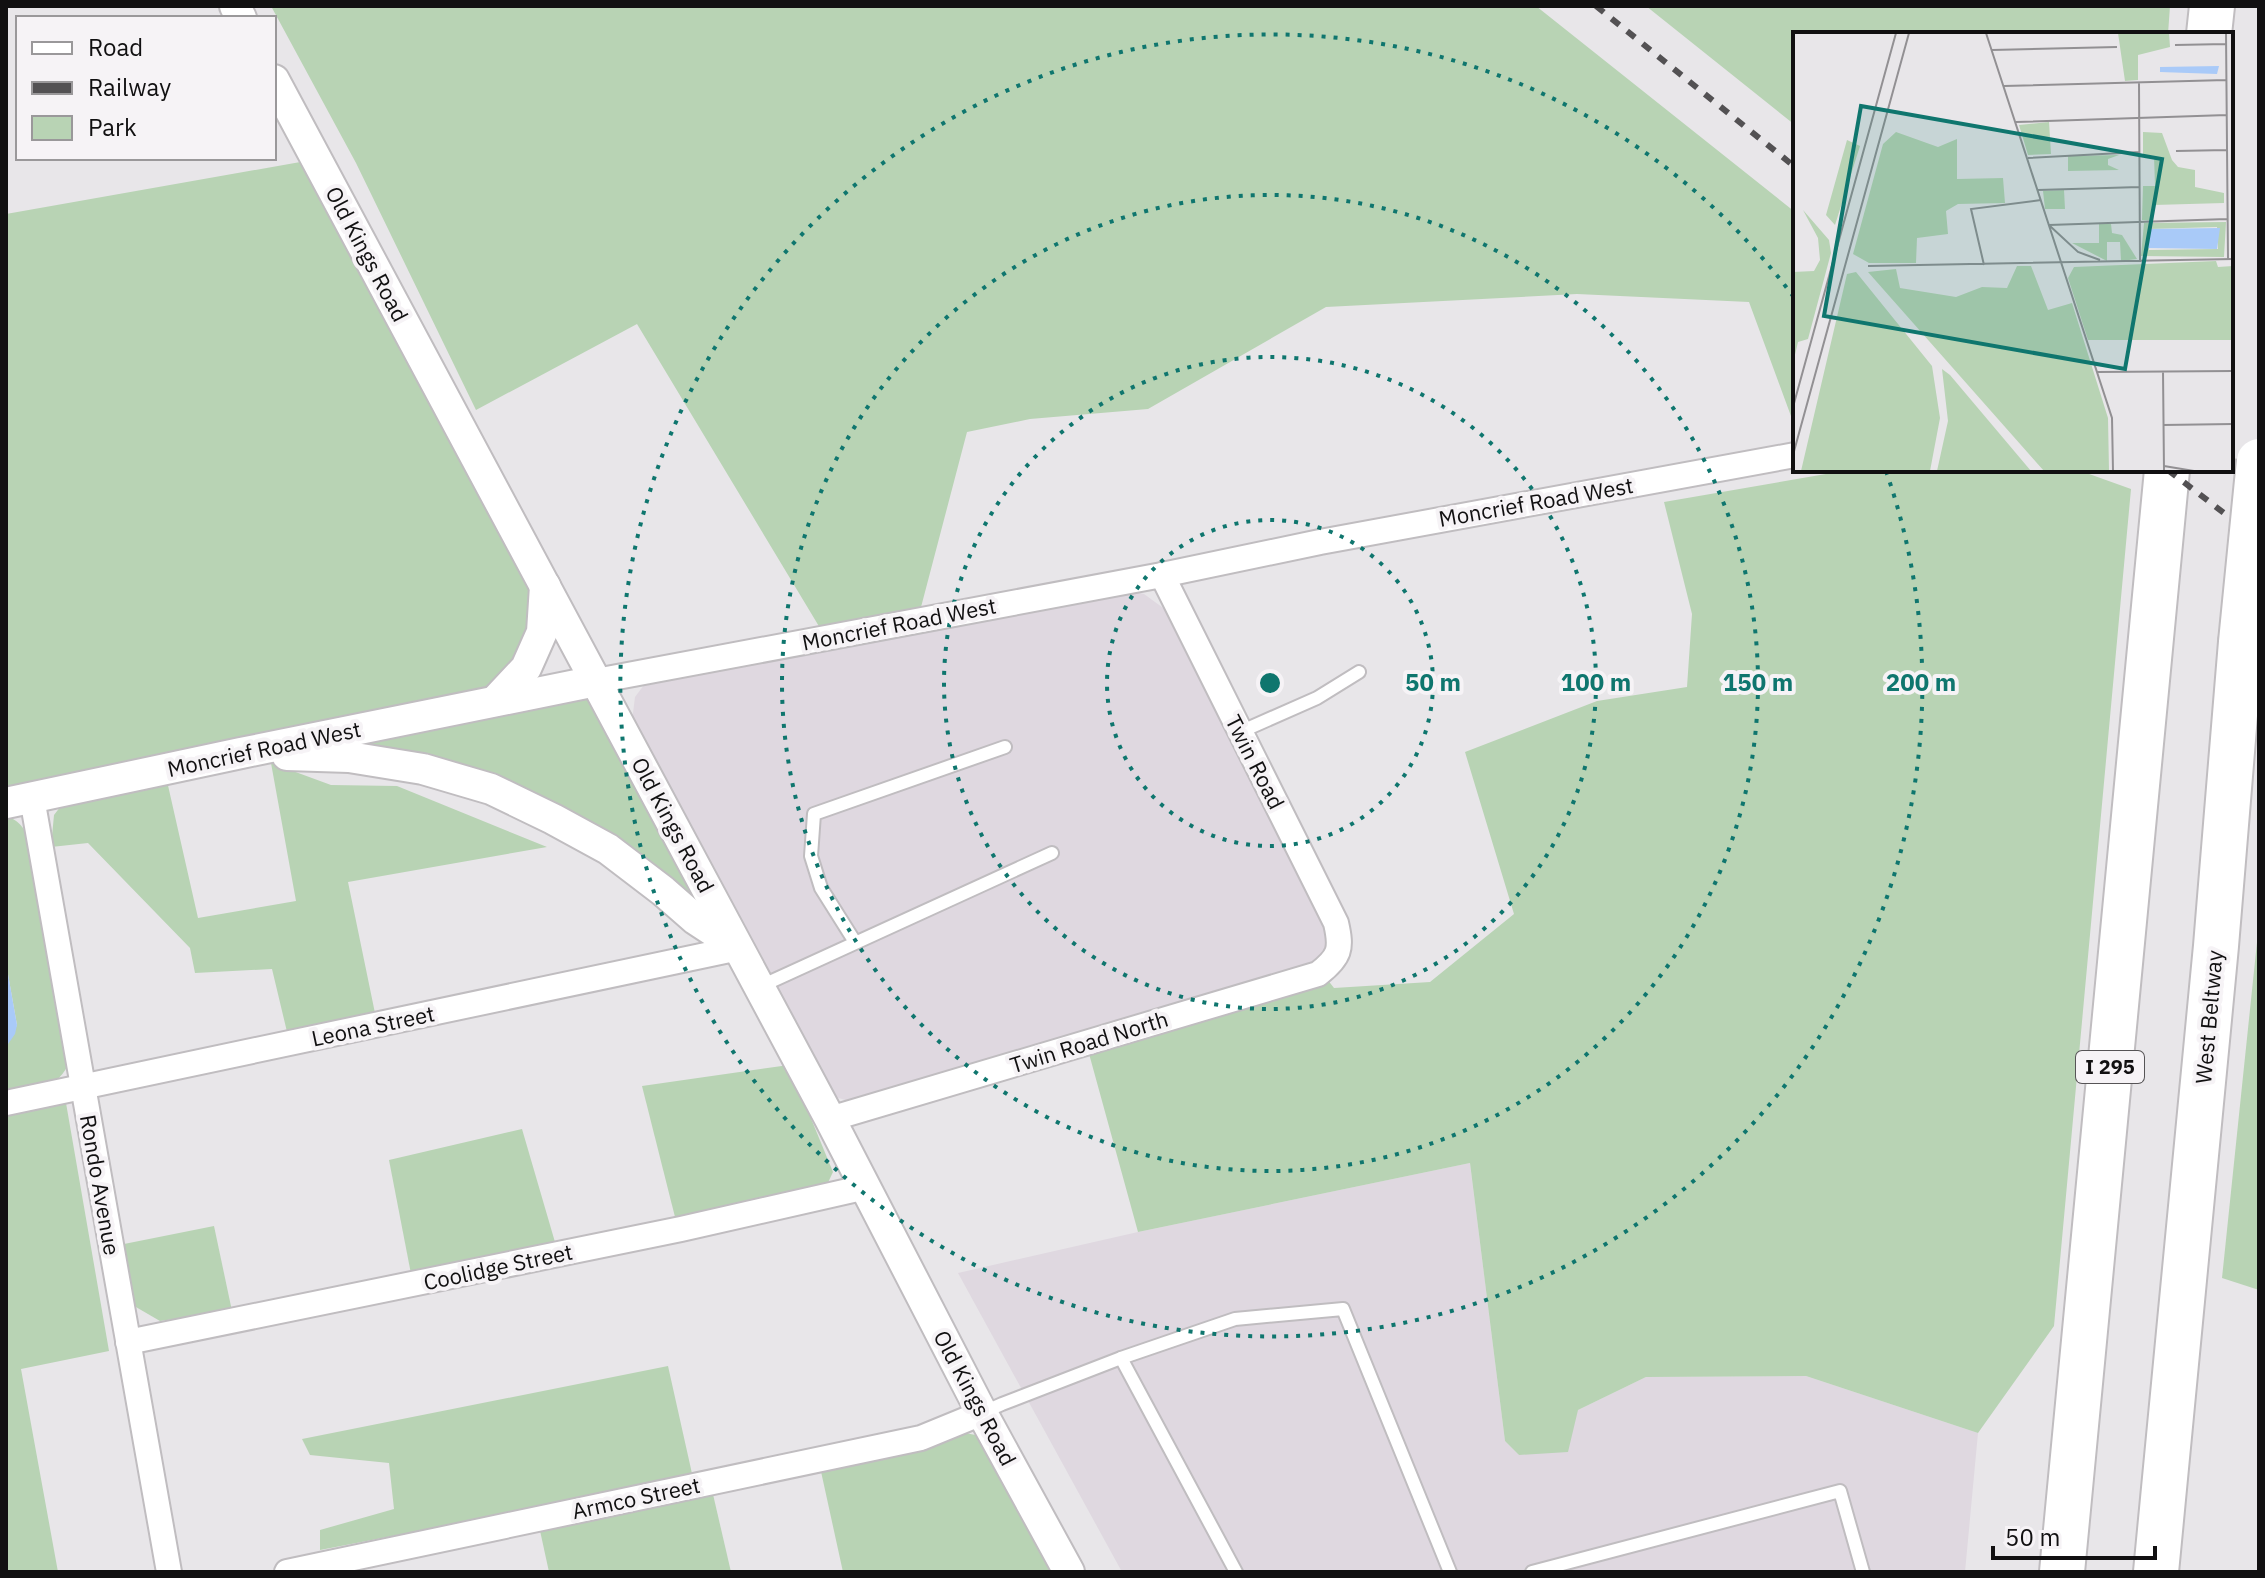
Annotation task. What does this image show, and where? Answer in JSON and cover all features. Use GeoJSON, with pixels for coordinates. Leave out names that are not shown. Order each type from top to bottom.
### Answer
{"type":"FeatureCollection","features":[{"type":"Feature","properties":{"kind":"highway"},"geometry":{"type":"LineString","coordinates":[[2209,32],[2212,6]]}},
{"type":"Feature","properties":{"kind":"highway","name":"West Beltway"},"geometry":{"type":"LineString","coordinates":[[2156,1572],[2215,962],[2259,461]]}},
{"type":"Feature","properties":{"kind":"highway","name":"I 295"},"geometry":{"type":"LineString","coordinates":[[2062,1572],[2167,472]]}},
{"type":"Feature","properties":{"kind":"street","name":"Old Kings Road"},"geometry":{"type":"LineString","coordinates":[[276,84],[1069,1572]]}},
{"type":"Feature","properties":{"kind":"street","name":"Moncrief Road West"},"geometry":{"type":"LineString","coordinates":[[19,801],[596,681],[1162,575],[1320,542],[1793,455]]}},
{"type":"Feature","properties":{"kind":"street","name":"Twin Road"},"geometry":{"type":"LineString","coordinates":[[1162,575],[1336,923],[1339,951]]}},
{"type":"Feature","properties":{"kind":"street"},"geometry":{"type":"LineString","coordinates":[[495,701],[526,668],[542,632],[545,586]]}},
{"type":"Feature","properties":{"kind":"street"},"geometry":{"type":"LineString","coordinates":[[241,753],[349,757],[423,769],[491,789],[608,849],[695,919],[739,948]]}},
{"type":"Feature","properties":{"kind":"street","name":"Rondo Avenue"},"geometry":{"type":"LineString","coordinates":[[19,801],[82,1085],[169,1572]]}},
{"type":"Feature","properties":{"kind":"street","name":"Leona Street"},"geometry":{"type":"LineString","coordinates":[[6,1103],[739,948]]}},
{"type":"Feature","properties":{"kind":"street","name":"Twin Road North"},"geometry":{"type":"LineString","coordinates":[[830,1119],[1318,974],[1332,963],[1339,951]]}},
{"type":"Feature","properties":{"kind":"street","name":"Coolidge Street"},"geometry":{"type":"LineString","coordinates":[[128,1342],[681,1229],[866,1187]]}},
{"type":"Feature","properties":{"kind":"street","name":"Armco Street"},"geometry":{"type":"LineString","coordinates":[[287,1572],[921,1438],[982,1413]]}},
{"type":"Feature","properties":{"kind":"lane"},"geometry":{"type":"LineString","coordinates":[[1240,732],[1307,703],[1359,672]]}},
{"type":"Feature","properties":{"kind":"lane"},"geometry":{"type":"LineString","coordinates":[[855,942],[821,888],[811,856],[814,814],[1005,747]]}},
{"type":"Feature","properties":{"kind":"lane"},"geometry":{"type":"LineString","coordinates":[[759,987],[1052,853]]}},
{"type":"Feature","properties":{"kind":"lane"},"geometry":{"type":"LineString","coordinates":[[982,1413],[1121,1358],[1235,1319],[1343,1309],[1450,1572]]}},
{"type":"Feature","properties":{"kind":"lane"},"geometry":{"type":"LineString","coordinates":[[1121,1358],[1236,1572]]}},
{"type":"Feature","properties":{"kind":"lane"},"geometry":{"type":"LineString","coordinates":[[1532,1572],[1840,1491],[1863,1572]]}},
{"type":"Feature","properties":{"kind":"shaded area"},"geometry":{"type":"Polygon","coordinates":[[[1126,590],[1144,594],[1166,610],[1327,927],[1325,950],[1302,970],[852,1102],[832,1096],[632,721],[635,697],[647,681],[1126,590]]]}},
{"type":"Feature","properties":{"kind":"shaded area"},"geometry":{"type":"Polygon","coordinates":[[[1470,1163],[1505,1441],[1519,1455],[1578,1410],[1646,1377],[1806,1376],[1978,1433],[1965,1572],[1122,1572],[958,1273],[1470,1163]]]}},
{"type":"Feature","properties":{"kind":"green space"},"geometry":{"type":"Polygon","coordinates":[[[271,6],[1536,6],[1793,210],[1793,422],[1749,302],[1577,294],[1326,307],[1148,409],[1030,419],[967,432],[920,611],[820,628],[637,324],[476,410],[356,163],[271,6]]]}},
{"type":"Feature","properties":{"kind":"green space"},"geometry":{"type":"Polygon","coordinates":[[[1646,6],[2170,6],[2168,32],[1793,32],[1793,123],[1646,6]]]}},
{"type":"Feature","properties":{"kind":"green space"},"geometry":{"type":"Polygon","coordinates":[[[306,161],[531,585],[533,617],[520,655],[501,678],[468,696],[6,792],[6,214],[306,161]]]}},
{"type":"Feature","properties":{"kind":"green space"},"geometry":{"type":"Polygon","coordinates":[[[1837,472],[2084,472],[2131,489],[2054,1326],[1978,1433],[1806,1376],[1646,1377],[1578,1410],[1568,1452],[1519,1455],[1505,1441],[1470,1163],[1138,1232],[1088,1050],[1327,979],[1334,988],[1430,982],[1514,914],[1465,752],[1597,701],[1687,687],[1692,614],[1664,502],[1837,472]]]}},
{"type":"Feature","properties":{"kind":"green space"},"geometry":{"type":"Polygon","coordinates":[[[571,697],[587,700],[602,712],[705,909],[608,839],[332,749],[571,697]]]}},
{"type":"Feature","properties":{"kind":"green space"},"geometry":{"type":"Polygon","coordinates":[[[271,763],[331,785],[397,786],[547,847],[348,882],[376,1018],[288,1036],[272,969],[195,973],[190,948],[88,843],[51,847],[54,815],[64,802],[167,781],[198,918],[296,901],[271,763]]]}},
{"type":"Feature","properties":{"kind":"green space"},"geometry":{"type":"Polygon","coordinates":[[[6,817],[19,823],[32,842],[70,1060],[52,1083],[6,1097],[6,1047],[17,1025],[6,963],[6,817]]]}},
{"type":"Feature","properties":{"kind":"green space"},"geometry":{"type":"Polygon","coordinates":[[[2259,923],[2259,1290],[2222,1278],[2259,923]]]}},
{"type":"Feature","properties":{"kind":"green space"},"geometry":{"type":"Polygon","coordinates":[[[789,1065],[833,1172],[825,1189],[676,1221],[642,1086],[789,1065]]]}},
{"type":"Feature","properties":{"kind":"green space"},"geometry":{"type":"Polygon","coordinates":[[[66,1103],[109,1351],[21,1369],[58,1572],[6,1572],[6,1112],[66,1103]]]}},
{"type":"Feature","properties":{"kind":"green space"},"geometry":{"type":"Polygon","coordinates":[[[522,1129],[557,1249],[412,1279],[389,1160],[522,1129]]]}},
{"type":"Feature","properties":{"kind":"green space"},"geometry":{"type":"Polygon","coordinates":[[[214,1226],[232,1311],[160,1321],[129,1303],[119,1245],[214,1226]]]}},
{"type":"Feature","properties":{"kind":"green space"},"geometry":{"type":"Polygon","coordinates":[[[668,1366],[693,1478],[320,1550],[320,1530],[394,1509],[389,1463],[310,1455],[302,1439],[668,1366]]]}},
{"type":"Feature","properties":{"kind":"green space"},"geometry":{"type":"Polygon","coordinates":[[[965,1433],[981,1436],[1059,1572],[843,1572],[820,1467],[965,1433]]]}},
{"type":"Feature","properties":{"kind":"green space"},"geometry":{"type":"Polygon","coordinates":[[[712,1490],[731,1572],[549,1572],[539,1526],[712,1490]]]}},
{"type":"Feature","properties":{"kind":"water"},"geometry":{"type":"Polygon","coordinates":[[[6,963],[17,1025],[6,1047],[6,963]]]}},
{"type":"Feature","properties":{"kind":"railway"},"geometry":{"type":"LineString","coordinates":[[1596,6],[1793,165]]}},
{"type":"Feature","properties":{"kind":"railway"},"geometry":{"type":"LineString","coordinates":[[2171,472],[2259,540]]}}]}
